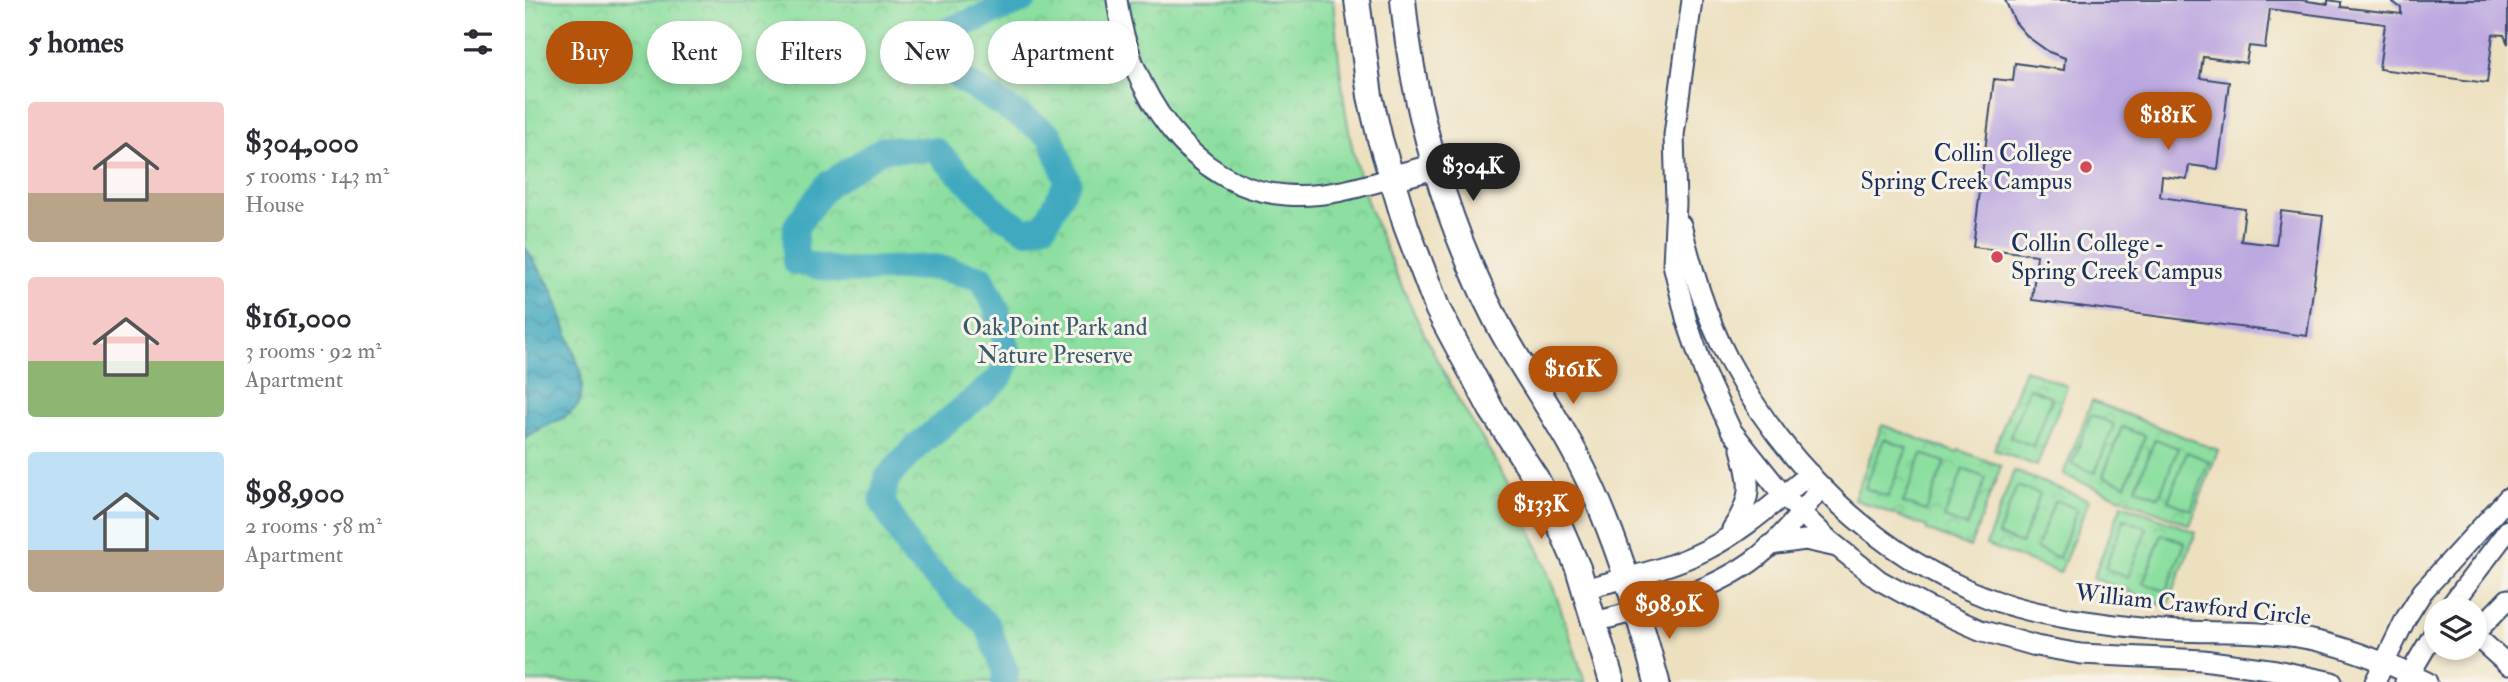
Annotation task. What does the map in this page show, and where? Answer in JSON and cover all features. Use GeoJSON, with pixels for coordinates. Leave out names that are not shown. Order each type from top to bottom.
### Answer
{"type":"FeatureCollection","features":[{"type":"Feature","properties":{"kind":"main road"},"geometry":{"type":"LineString","coordinates":[[1357,0],[1370,96],[1406,226],[1439,310],[1491,409],[1555,515],[1578,568],[1612,682]]}},
{"type":"Feature","properties":{"kind":"main road"},"geometry":{"type":"LineString","coordinates":[[1403,0],[1419,111],[1462,246],[1497,320],[1577,457],[1627,577],[1657,682]]}},
{"type":"Feature","properties":{"kind":"main road"},"geometry":{"type":"LineString","coordinates":[[1392,178],[1437,166]]}},
{"type":"Feature","properties":{"kind":"lane"},"geometry":{"type":"LineString","coordinates":[[1117,0],[1126,46],[1147,96],[1177,139],[1213,169],[1243,186],[1284,195],[1333,192],[1392,178]]}},
{"type":"Feature","properties":{"kind":"lane","name":"William Crawford Circle"},"geometry":{"type":"LineString","coordinates":[[1692,0],[1674,135],[1676,203],[1673,264],[1687,322],[1705,374],[1731,430],[1783,495],[1838,547],[1879,580],[1928,607],[1980,630],[2036,646],[2081,654],[2203,660],[2276,670],[2332,682]]}},
{"type":"Feature","properties":{"kind":"lane","name":"William Crawford Circle"},"geometry":{"type":"LineString","coordinates":[[1676,203],[1696,283],[1728,359],[1770,425],[1831,499],[1872,534],[1931,572],[1989,598],[2059,617],[2151,629],[2298,637],[2352,650],[2414,679],[2424,655]]}},
{"type":"Feature","properties":{"kind":"lane"},"geometry":{"type":"LineString","coordinates":[[1725,538],[1744,511],[1750,491],[1748,474],[1737,439]]}},
{"type":"Feature","properties":{"kind":"lane"},"geometry":{"type":"LineString","coordinates":[[1584,589],[1676,562],[1708,549],[1742,528],[1783,495],[1816,480]]}},
{"type":"Feature","properties":{"kind":"lane"},"geometry":{"type":"LineString","coordinates":[[1594,622],[1638,611],[1720,580],[1752,561],[1801,513],[1816,480]]}},
{"type":"Feature","properties":{"kind":"lane"},"geometry":{"type":"LineString","coordinates":[[2375,682],[2406,618],[2423,591],[2448,560],[2508,498]]}},
{"type":"Feature","properties":{"kind":"lane"},"geometry":{"type":"LineString","coordinates":[[2458,597],[2506,537],[2485,524]]}},
{"type":"Feature","properties":{"kind":"lane"},"geometry":{"type":"LineString","coordinates":[[1769,545],[1805,540],[1838,547]]}},
{"type":"Feature","properties":{"kind":"lane"},"geometry":{"type":"LineString","coordinates":[[2508,599],[2476,632],[2478,638],[2508,665]]}},
{"type":"Feature","properties":{"kind":"lane"},"geometry":{"type":"LineString","coordinates":[[2428,660],[2433,675],[2439,682]]}},
{"type":"Feature","properties":{"kind":"green space","name":"Oak Point Park and Nature Preserve"},"geometry":{"type":"Polygon","coordinates":[[[525,0],[1333,0],[1349,132],[1370,209],[1399,281],[1433,351],[1524,516],[1553,586],[1585,682],[525,682],[525,0]]]}},
{"type":"Feature","properties":{"kind":"green space"},"geometry":{"type":"Polygon","coordinates":[[[2025,369],[2067,386],[2037,466],[1994,450],[2025,369]]]}},
{"type":"Feature","properties":{"kind":"green space"},"geometry":{"type":"Polygon","coordinates":[[[2029,388],[2052,397],[2033,446],[2010,437],[2029,388]]]}},
{"type":"Feature","properties":{"kind":"green space"},"geometry":{"type":"Polygon","coordinates":[[[2092,401],[2218,450],[2190,525],[2063,475],[2092,401]]]}},
{"type":"Feature","properties":{"kind":"green space"},"geometry":{"type":"Polygon","coordinates":[[[2091,415],[2114,424],[2095,473],[2072,464],[2091,415]]]}},
{"type":"Feature","properties":{"kind":"green space"},"geometry":{"type":"Polygon","coordinates":[[[1882,425],[2001,466],[1970,547],[1854,499],[1882,425]]]}},
{"type":"Feature","properties":{"kind":"green space"},"geometry":{"type":"Polygon","coordinates":[[[2122,427],[2145,436],[2126,485],[2103,476],[2122,427]]]}},
{"type":"Feature","properties":{"kind":"green space"},"geometry":{"type":"Polygon","coordinates":[[[1884,439],[1907,448],[1888,497],[1865,488],[1884,439]]]}},
{"type":"Feature","properties":{"kind":"green space"},"geometry":{"type":"Polygon","coordinates":[[[2155,439],[2178,448],[2159,497],[2136,488],[2155,439]]]}},
{"type":"Feature","properties":{"kind":"green space"},"geometry":{"type":"Polygon","coordinates":[[[2187,452],[2209,461],[2191,510],[2168,501],[2187,452]]]}},
{"type":"Feature","properties":{"kind":"green space"},"geometry":{"type":"Polygon","coordinates":[[[1922,454],[1945,462],[1926,511],[1903,503],[1922,454]]]}},
{"type":"Feature","properties":{"kind":"green space"},"geometry":{"type":"Polygon","coordinates":[[[1963,469],[1986,478],[1967,527],[1944,518],[1963,469]]]}},
{"type":"Feature","properties":{"kind":"green space"},"geometry":{"type":"Polygon","coordinates":[[[2014,471],[2089,500],[2060,573],[1986,545],[2014,471]]]}},
{"type":"Feature","properties":{"kind":"green space"},"geometry":{"type":"Polygon","coordinates":[[[2017,486],[2040,494],[2021,544],[1998,535],[2017,486]]]}},
{"type":"Feature","properties":{"kind":"green space"},"geometry":{"type":"Polygon","coordinates":[[[2055,500],[2077,509],[2059,558],[2036,549],[2055,500]]]}},
{"type":"Feature","properties":{"kind":"green space"},"geometry":{"type":"Polygon","coordinates":[[[2122,504],[2196,532],[2167,607],[2093,578],[2122,504]]]}},
{"type":"Feature","properties":{"kind":"green space"},"geometry":{"type":"Polygon","coordinates":[[[2124,519],[2147,528],[2128,577],[2105,568],[2124,519]]]}},
{"type":"Feature","properties":{"kind":"green space"},"geometry":{"type":"Polygon","coordinates":[[[2162,534],[2185,543],[2166,591],[2143,583],[2162,534]]]}},
{"type":"Feature","properties":{"kind":"water"},"geometry":{"type":"Polygon","coordinates":[[[525,247],[553,291],[581,373],[582,390],[578,406],[565,417],[525,437],[525,247]]]}},
{"type":"Feature","properties":{"kind":"building","name":"Collin College Spring Creek Campus"},"geometry":{"type":"Polygon","coordinates":[[[2005,0],[2300,0],[2328,4],[2328,0],[2341,2],[2341,7],[2401,14],[2401,8],[2390,0],[2508,0],[2508,44],[2504,35],[2493,34],[2487,83],[2379,69],[2385,24],[2270,9],[2265,48],[2249,46],[2246,63],[2203,57],[2200,78],[2229,82],[2218,169],[2189,165],[2187,179],[2162,176],[2160,197],[2245,209],[2241,241],[2276,245],[2281,211],[2323,216],[2307,336],[2032,300],[2037,255],[1973,247],[1994,79],[2013,81],[2015,63],[2064,70],[2065,58],[2049,52],[2028,37],[2015,22],[2005,0]]]}},
{"type":"Feature","properties":{"kind":"waterway"},"geometry":{"type":"LineString","coordinates":[[1004,682],[1006,672],[987,625],[912,554],[882,501],[887,478],[917,446],[999,379],[1010,357],[996,308],[982,278],[934,267],[841,271],[795,262],[796,226],[828,184],[883,149],[935,150],[1001,215],[1027,231],[1045,225],[1068,181],[1050,135],[959,78],[934,42],[951,29],[1024,0]]}},
{"type":"Feature","properties":{"kind":"place","name":"Collin College Spring Creek Campus"},"geometry":{"type":"Point","coordinates":[2086,167]}},
{"type":"Feature","properties":{"kind":"place","name":"Collin College - Spring Creek Campus"},"geometry":{"type":"Point","coordinates":[1997,257]}}]}
